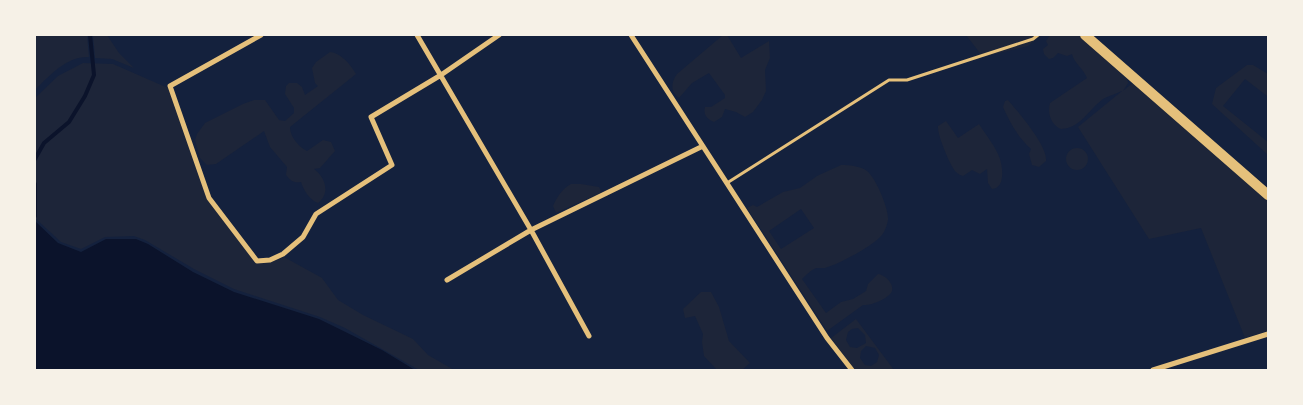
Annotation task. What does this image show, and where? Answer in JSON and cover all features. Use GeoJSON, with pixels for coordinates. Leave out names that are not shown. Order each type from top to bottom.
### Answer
{"type":"FeatureCollection","features":[{"type":"Feature","properties":{"kind":"highway"},"geometry":{"type":"LineString","coordinates":[[1084,35],[1268,195]]}},
{"type":"Feature","properties":{"kind":"street"},"geometry":{"type":"LineString","coordinates":[[261,35],[170,86],[209,198],[257,261],[270,260],[282,254],[303,237],[316,214],[392,165],[371,117],[441,75],[499,35]]}},
{"type":"Feature","properties":{"kind":"street"},"geometry":{"type":"LineString","coordinates":[[417,35],[531,230],[589,336]]}},
{"type":"Feature","properties":{"kind":"street"},"geometry":{"type":"LineString","coordinates":[[631,35],[827,338],[852,370]]}},
{"type":"Feature","properties":{"kind":"street"},"geometry":{"type":"LineString","coordinates":[[447,280],[531,230],[703,146]]}},
{"type":"Feature","properties":{"kind":"street"},"geometry":{"type":"LineString","coordinates":[[1153,370],[1268,334]]}},
{"type":"Feature","properties":{"kind":"lane"},"geometry":{"type":"LineString","coordinates":[[727,183],[889,80],[907,80],[1033,39],[1038,35]]}},
{"type":"Feature","properties":{"kind":"shaded area"},"geometry":{"type":"Polygon","coordinates":[[[35,35],[87,35],[89,57],[66,63],[35,90],[35,35]]]}},
{"type":"Feature","properties":{"kind":"shaded area"},"geometry":{"type":"Polygon","coordinates":[[[93,35],[107,35],[119,53],[134,68],[112,59],[95,58],[93,35]]]}},
{"type":"Feature","properties":{"kind":"shaded area"},"geometry":{"type":"Polygon","coordinates":[[[723,35],[727,35],[741,58],[769,41],[770,58],[765,70],[766,91],[753,112],[745,117],[725,109],[722,117],[714,122],[706,116],[705,107],[711,107],[725,98],[725,95],[709,73],[692,83],[679,98],[674,93],[673,84],[677,74],[723,35]]]}},
{"type":"Feature","properties":{"kind":"shaded area"},"geometry":{"type":"Polygon","coordinates":[[[966,35],[1042,35],[1028,46],[983,57],[966,35]]]}},
{"type":"Feature","properties":{"kind":"shaded area"},"geometry":{"type":"Polygon","coordinates":[[[1050,35],[1079,35],[1127,79],[1128,83],[1123,91],[1135,81],[1268,198],[1268,331],[1245,338],[1201,228],[1149,239],[1078,127],[1122,91],[1103,99],[1084,118],[1068,128],[1061,129],[1052,122],[1050,103],[1087,78],[1072,54],[1067,56],[1058,53],[1049,59],[1044,54],[1043,49],[1048,45],[1046,41],[1050,35]]]}},
{"type":"Feature","properties":{"kind":"shaded area"},"geometry":{"type":"Polygon","coordinates":[[[330,52],[342,57],[356,74],[290,127],[296,141],[307,151],[323,140],[331,142],[335,151],[320,168],[314,169],[321,176],[325,185],[324,195],[318,203],[305,191],[301,182],[292,181],[286,175],[287,167],[270,147],[264,131],[216,164],[207,165],[200,158],[195,140],[205,123],[243,104],[254,100],[265,100],[279,120],[285,121],[294,113],[294,108],[285,94],[286,86],[289,83],[297,83],[302,87],[305,95],[318,86],[315,83],[312,68],[316,62],[330,52]]]}},
{"type":"Feature","properties":{"kind":"shaded area"},"geometry":{"type":"Polygon","coordinates":[[[83,63],[113,64],[168,88],[207,199],[256,264],[272,262],[284,257],[322,278],[338,300],[363,315],[413,339],[428,355],[454,370],[419,370],[345,328],[320,317],[234,289],[194,269],[145,240],[134,236],[105,237],[81,249],[61,242],[35,218],[35,98],[58,76],[83,63]]]}},
{"type":"Feature","properties":{"kind":"shaded area"},"geometry":{"type":"Polygon","coordinates":[[[1247,65],[1253,65],[1268,74],[1267,96],[1245,79],[1223,106],[1268,142],[1268,155],[1212,104],[1216,88],[1247,65]]]}},
{"type":"Feature","properties":{"kind":"shaded area"},"geometry":{"type":"Polygon","coordinates":[[[1008,100],[1032,129],[1042,147],[1046,161],[1039,167],[1032,165],[1029,154],[1031,149],[1018,135],[1003,107],[1005,101],[1008,100]]]}},
{"type":"Feature","properties":{"kind":"shaded area"},"geometry":{"type":"Polygon","coordinates":[[[946,121],[958,138],[979,124],[1000,159],[1002,177],[1001,182],[996,188],[992,189],[988,183],[987,169],[980,174],[972,170],[963,176],[953,169],[944,150],[938,130],[938,126],[946,121]]]}},
{"type":"Feature","properties":{"kind":"shaded area"},"geometry":{"type":"Polygon","coordinates":[[[1077,148],[1085,151],[1088,159],[1085,167],[1077,170],[1069,167],[1066,159],[1069,151],[1077,148]]]}},
{"type":"Feature","properties":{"kind":"shaded area"},"geometry":{"type":"Polygon","coordinates":[[[841,165],[864,169],[871,175],[878,187],[888,215],[888,222],[884,232],[878,239],[839,263],[825,268],[817,268],[809,272],[802,279],[826,313],[841,302],[853,299],[866,291],[868,284],[878,274],[886,278],[892,285],[892,291],[887,297],[874,303],[863,305],[827,331],[747,208],[753,205],[757,207],[783,192],[800,188],[817,176],[841,165]],[[801,209],[769,231],[781,249],[814,228],[801,209]]]}},
{"type":"Feature","properties":{"kind":"shaded area"},"geometry":{"type":"Polygon","coordinates":[[[571,184],[599,187],[601,191],[556,213],[553,206],[558,196],[571,184]]]}},
{"type":"Feature","properties":{"kind":"shaded area"},"geometry":{"type":"Polygon","coordinates":[[[35,221],[58,243],[81,252],[106,239],[136,239],[148,244],[193,272],[234,292],[319,319],[382,350],[415,370],[35,370],[35,221]]]}},
{"type":"Feature","properties":{"kind":"shaded area"},"geometry":{"type":"Polygon","coordinates":[[[701,292],[711,292],[719,307],[729,341],[750,363],[742,370],[717,370],[704,356],[703,334],[695,316],[685,318],[683,309],[701,292]]]}},
{"type":"Feature","properties":{"kind":"shaded area"},"geometry":{"type":"Polygon","coordinates":[[[856,319],[894,370],[855,370],[831,338],[856,319]],[[858,328],[848,332],[846,340],[850,347],[857,348],[866,343],[865,335],[858,328]],[[866,346],[861,351],[860,358],[865,365],[871,366],[877,362],[879,355],[875,348],[866,346]]]}},
{"type":"Feature","properties":{"kind":"waterway"},"geometry":{"type":"LineString","coordinates":[[35,159],[44,143],[69,122],[85,96],[94,75],[90,35]]}},
{"type":"Feature","properties":{"kind":"waterway"},"geometry":{"type":"LineString","coordinates":[[35,184],[35,216]]}}]}
